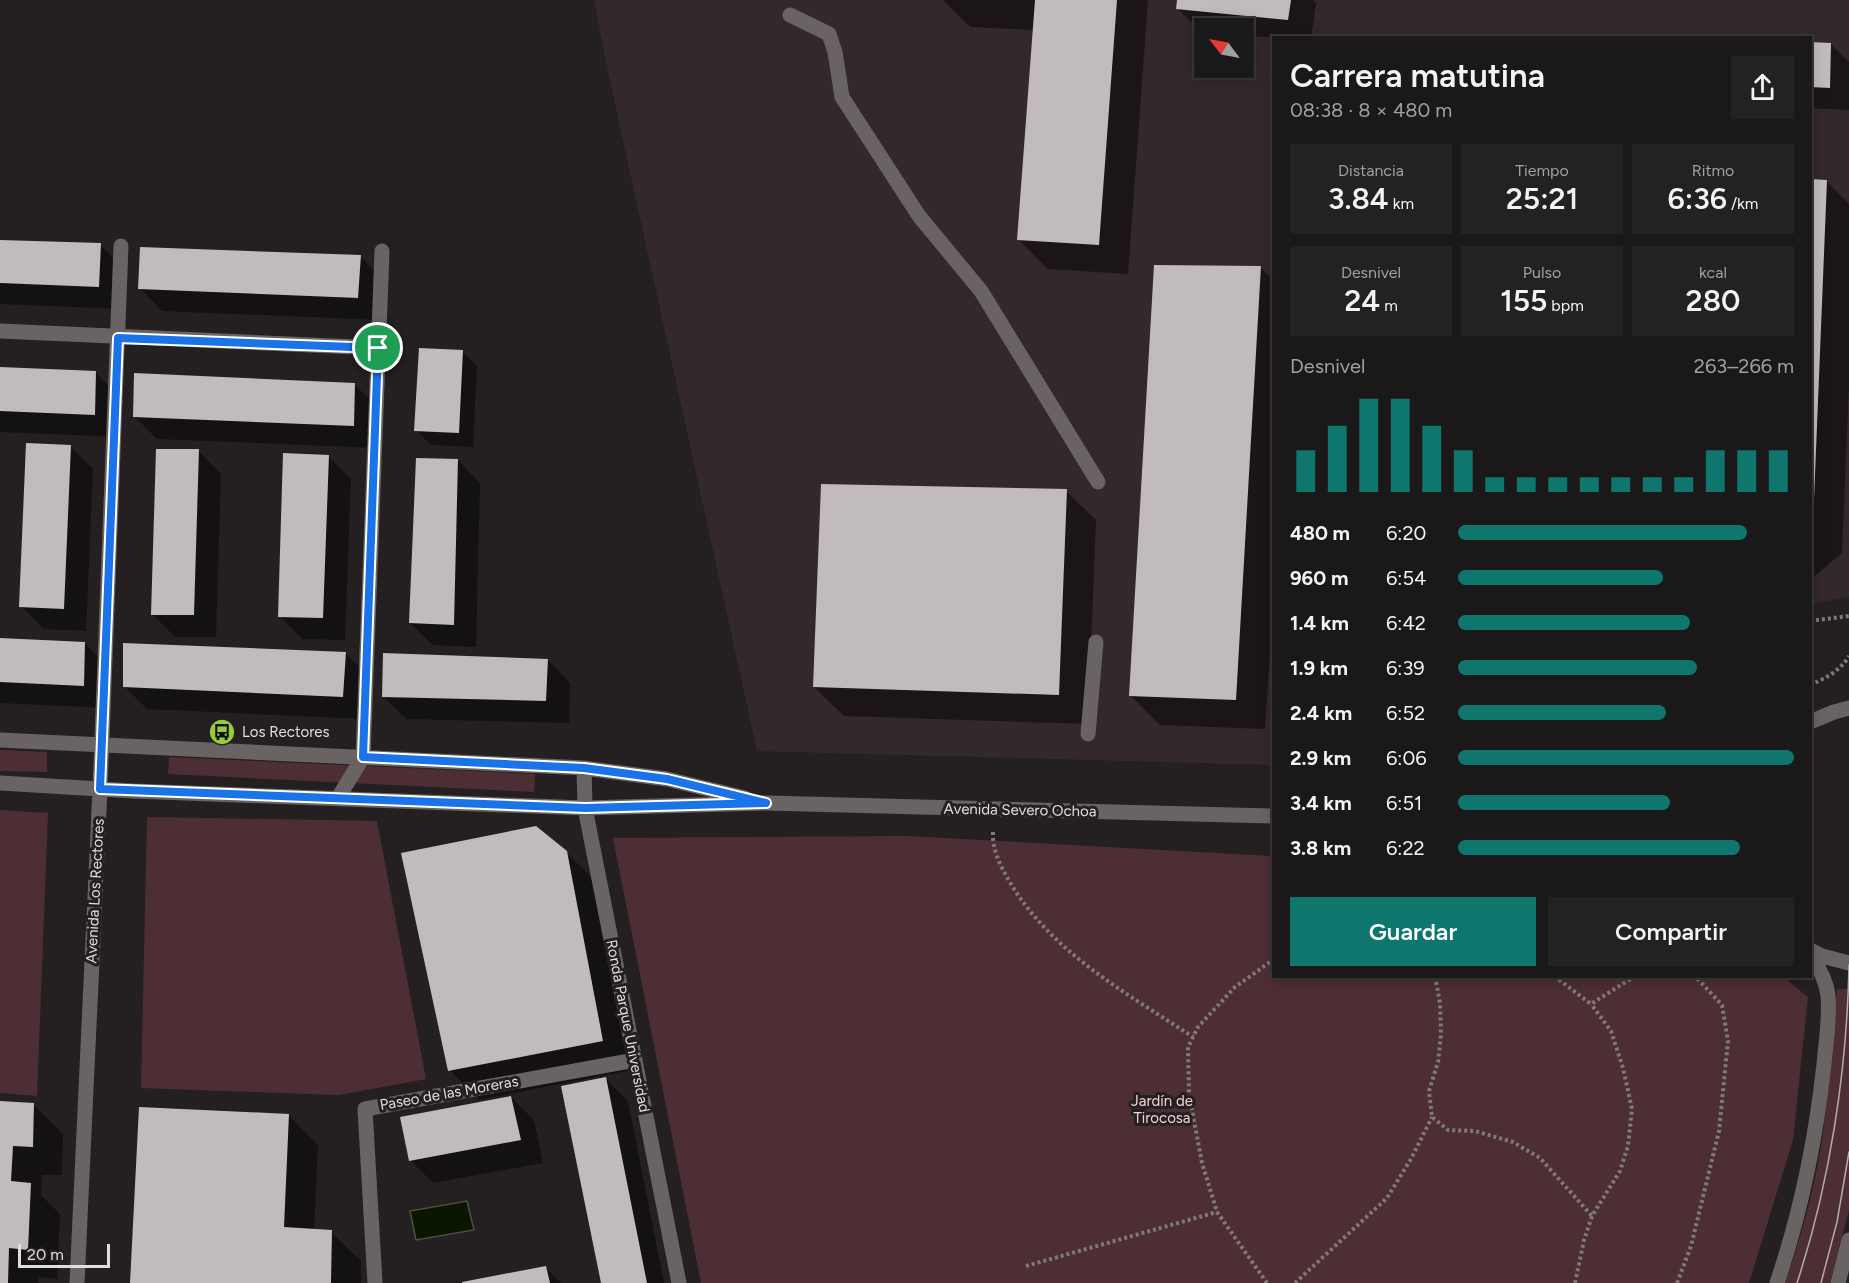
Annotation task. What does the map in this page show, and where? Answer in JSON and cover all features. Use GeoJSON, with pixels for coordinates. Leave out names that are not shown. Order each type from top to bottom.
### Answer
{"type":"FeatureCollection","features":[{"type":"Feature","properties":{"kind":"street"},"geometry":{"type":"LineString","coordinates":[[790,15],[829,34],[842,97],[919,216],[981,291],[1098,482]]}},
{"type":"Feature","properties":{"kind":"street","name":"Avenida Los Rectores"},"geometry":{"type":"LineString","coordinates":[[77,1283],[100,789],[121,246]]}},
{"type":"Feature","properties":{"kind":"street"},"geometry":{"type":"LineString","coordinates":[[338,798],[363,757],[381,251]]}},
{"type":"Feature","properties":{"kind":"street"},"geometry":{"type":"LineString","coordinates":[[0,331],[378,348]]}},
{"type":"Feature","properties":{"kind":"street"},"geometry":{"type":"LineString","coordinates":[[1088,734],[1096,642]]}},
{"type":"Feature","properties":{"kind":"street"},"geometry":{"type":"LineString","coordinates":[[1812,721],[1849,708]]}},
{"type":"Feature","properties":{"kind":"street","name":"Avenida Severo Ochoa"},"geometry":{"type":"LineString","coordinates":[[0,740],[584,768],[667,779],[766,803]]}},
{"type":"Feature","properties":{"kind":"street","name":"Ronda Parque Universidad"},"geometry":{"type":"LineString","coordinates":[[584,768],[585,808],[679,1283]]}},
{"type":"Feature","properties":{"kind":"street","name":"Avenida Severo Ochoa"},"geometry":{"type":"LineString","coordinates":[[0,783],[585,808],[766,803],[1272,816]]}},
{"type":"Feature","properties":{"kind":"street"},"geometry":{"type":"LineString","coordinates":[[1812,953],[1849,963]]}},
{"type":"Feature","properties":{"kind":"street"},"geometry":{"type":"LineString","coordinates":[[1778,1283],[1800,1205],[1813,1140],[1826,1048],[1828,996],[1825,980],[1812,956]]}},
{"type":"Feature","properties":{"kind":"street","name":"Paseo de las Moreras"},"geometry":{"type":"LineString","coordinates":[[375,1283],[365,1109],[634,1060]]}},
{"type":"Feature","properties":{"kind":"street"},"geometry":{"type":"LineString","coordinates":[[1838,1283],[1849,1240]]}},
{"type":"Feature","properties":{"kind":"path"},"geometry":{"type":"LineString","coordinates":[[1812,621],[1849,616]]}},
{"type":"Feature","properties":{"kind":"path"},"geometry":{"type":"LineString","coordinates":[[1812,684],[1844,666],[1849,656]]}},
{"type":"Feature","properties":{"kind":"path"},"geometry":{"type":"LineString","coordinates":[[993,809],[993,840],[999,864],[1017,894],[1047,932],[1095,973],[1193,1036]]}},
{"type":"Feature","properties":{"kind":"path"},"geometry":{"type":"LineString","coordinates":[[1267,1283],[1217,1212],[1202,1163],[1189,1094],[1188,1047],[1198,1027],[1235,987],[1272,961]]}},
{"type":"Feature","properties":{"kind":"path"},"geometry":{"type":"LineString","coordinates":[[1295,1283],[1387,1198],[1411,1159],[1432,1117],[1429,1091],[1438,1062],[1441,1034],[1436,978]]}},
{"type":"Feature","properties":{"kind":"path"},"geometry":{"type":"LineString","coordinates":[[1557,978],[1591,1004],[1611,1031],[1623,1068],[1632,1109],[1628,1146],[1620,1172],[1592,1216],[1584,1240],[1575,1283]]}},
{"type":"Feature","properties":{"kind":"path"},"geometry":{"type":"LineString","coordinates":[[1591,1004],[1632,978]]}},
{"type":"Feature","properties":{"kind":"path"},"geometry":{"type":"LineString","coordinates":[[1677,1283],[1691,1246],[1719,1131],[1728,1041],[1722,1005],[1697,978]]}},
{"type":"Feature","properties":{"kind":"path"},"geometry":{"type":"LineString","coordinates":[[1432,1117],[1448,1130],[1475,1131],[1514,1142],[1540,1158],[1592,1216]]}},
{"type":"Feature","properties":{"kind":"path"},"geometry":{"type":"LineString","coordinates":[[1026,1266],[1217,1212]]}},
{"type":"Feature","properties":{"kind":"shaded area"},"geometry":{"type":"Polygon","coordinates":[[[594,0],[1849,0],[1849,597],[1812,604],[1812,36],[1272,36],[1272,765],[757,751],[594,0]]]}},
{"type":"Feature","properties":{"kind":"shaded area"},"geometry":{"type":"Polygon","coordinates":[[[467,1201],[474,1230],[416,1240],[410,1211],[467,1201]]]}},
{"type":"Feature","properties":{"kind":"green space"},"geometry":{"type":"Polygon","coordinates":[[[0,750],[47,752],[47,772],[0,771],[0,750]]]}},
{"type":"Feature","properties":{"kind":"green space"},"geometry":{"type":"Polygon","coordinates":[[[169,757],[535,774],[534,792],[168,774],[169,757]]]}},
{"type":"Feature","properties":{"kind":"green space"},"geometry":{"type":"Polygon","coordinates":[[[0,810],[48,813],[37,1096],[0,1093],[0,810]]]}},
{"type":"Feature","properties":{"kind":"green space"},"geometry":{"type":"Polygon","coordinates":[[[147,817],[377,821],[426,1079],[339,1095],[141,1088],[147,817]]]}},
{"type":"Feature","properties":{"kind":"green space","name":"Jardín de Tirocosa"},"geometry":{"type":"Polygon","coordinates":[[[906,836],[1272,856],[1272,978],[1784,978],[1808,997],[1793,1140],[1749,1283],[701,1283],[613,838],[906,836]]]}},
{"type":"Feature","properties":{"kind":"green space"},"geometry":{"type":"Polygon","coordinates":[[[1837,989],[1849,989],[1849,1210],[1830,1283],[1785,1283],[1816,1175],[1828,1093],[1837,989]]]}},
{"type":"Feature","properties":{"kind":"building"},"geometry":{"type":"Polygon","coordinates":[[[1035,0],[1117,0],[1099,245],[1017,240],[1035,0]]]}},
{"type":"Feature","properties":{"kind":"building"},"geometry":{"type":"Polygon","coordinates":[[[1177,0],[1291,0],[1288,20],[1176,9],[1177,0]]]}},
{"type":"Feature","properties":{"kind":"building"},"geometry":{"type":"Polygon","coordinates":[[[1636,34],[1677,36],[1636,36],[1636,34]]]}},
{"type":"Feature","properties":{"kind":"building"},"geometry":{"type":"Polygon","coordinates":[[[1812,42],[1831,43],[1830,88],[1812,87],[1812,42]]]}},
{"type":"Feature","properties":{"kind":"building"},"geometry":{"type":"Polygon","coordinates":[[[1812,179],[1827,180],[1812,525],[1812,179]]]}},
{"type":"Feature","properties":{"kind":"building"},"geometry":{"type":"Polygon","coordinates":[[[0,240],[101,243],[99,287],[0,283],[0,240]]]}},
{"type":"Feature","properties":{"kind":"building"},"geometry":{"type":"Polygon","coordinates":[[[140,247],[361,255],[358,298],[138,289],[140,247]]]}},
{"type":"Feature","properties":{"kind":"building"},"geometry":{"type":"Polygon","coordinates":[[[1154,265],[1261,266],[1236,700],[1129,696],[1154,265]]]}},
{"type":"Feature","properties":{"kind":"building"},"geometry":{"type":"Polygon","coordinates":[[[419,348],[463,350],[459,433],[414,431],[419,348]]]}},
{"type":"Feature","properties":{"kind":"building"},"geometry":{"type":"Polygon","coordinates":[[[0,367],[96,371],[95,415],[0,411],[0,367]]]}},
{"type":"Feature","properties":{"kind":"building"},"geometry":{"type":"Polygon","coordinates":[[[134,373],[355,383],[354,426],[133,417],[134,373]]]}},
{"type":"Feature","properties":{"kind":"building"},"geometry":{"type":"Polygon","coordinates":[[[26,443],[71,445],[64,609],[19,607],[26,443]]]}},
{"type":"Feature","properties":{"kind":"building"},"geometry":{"type":"Polygon","coordinates":[[[156,449],[199,449],[194,615],[151,615],[156,449]]]}},
{"type":"Feature","properties":{"kind":"building"},"geometry":{"type":"Polygon","coordinates":[[[283,453],[329,455],[323,618],[278,617],[283,453]]]}},
{"type":"Feature","properties":{"kind":"building"},"geometry":{"type":"Polygon","coordinates":[[[416,458],[458,459],[454,625],[409,623],[416,458]]]}},
{"type":"Feature","properties":{"kind":"building"},"geometry":{"type":"Polygon","coordinates":[[[821,484],[1067,489],[1059,695],[813,687],[821,484]]]}},
{"type":"Feature","properties":{"kind":"building"},"geometry":{"type":"Polygon","coordinates":[[[0,638],[85,642],[84,686],[0,682],[0,638]]]}},
{"type":"Feature","properties":{"kind":"building"},"geometry":{"type":"Polygon","coordinates":[[[123,643],[346,652],[343,697],[123,687],[123,643]]]}},
{"type":"Feature","properties":{"kind":"building"},"geometry":{"type":"Polygon","coordinates":[[[383,653],[548,659],[546,701],[382,697],[383,653]]]}},
{"type":"Feature","properties":{"kind":"building"},"geometry":{"type":"Polygon","coordinates":[[[536,826],[567,851],[603,1041],[448,1071],[401,853],[536,826]]]}},
{"type":"Feature","properties":{"kind":"building"},"geometry":{"type":"Polygon","coordinates":[[[606,1077],[647,1283],[601,1283],[561,1086],[606,1077]]]}},
{"type":"Feature","properties":{"kind":"building"},"geometry":{"type":"Polygon","coordinates":[[[511,1096],[521,1140],[409,1161],[400,1117],[511,1096]]]}},
{"type":"Feature","properties":{"kind":"building"},"geometry":{"type":"Polygon","coordinates":[[[0,1101],[34,1103],[33,1147],[13,1146],[11,1181],[31,1183],[28,1250],[9,1248],[8,1283],[0,1283],[0,1101]]]}},
{"type":"Feature","properties":{"kind":"building"},"geometry":{"type":"Polygon","coordinates":[[[139,1107],[289,1114],[284,1227],[332,1230],[331,1283],[130,1283],[139,1107]]]}},
{"type":"Feature","properties":{"kind":"building"},"geometry":{"type":"Polygon","coordinates":[[[546,1266],[550,1283],[462,1283],[462,1282],[546,1266]]]}},
{"type":"Feature","properties":{"kind":"tram line"},"geometry":{"type":"LineString","coordinates":[[1797,1283],[1819,1206],[1835,1126],[1845,1045],[1849,965]]}},
{"type":"Feature","properties":{"kind":"tram line"},"geometry":{"type":"LineString","coordinates":[[1821,1283],[1837,1222],[1849,1152]]}},
{"type":"Feature","properties":{"kind":"place","name":"Los Rectores"},"geometry":{"type":"Point","coordinates":[222,732]}},
{"type":"Feature","properties":{"kind":"route"},"geometry":{"type":"LineString","coordinates":[[118,338],[378,348],[363,757],[584,768],[667,779],[766,803],[585,808],[100,789],[118,338]]}}]}
